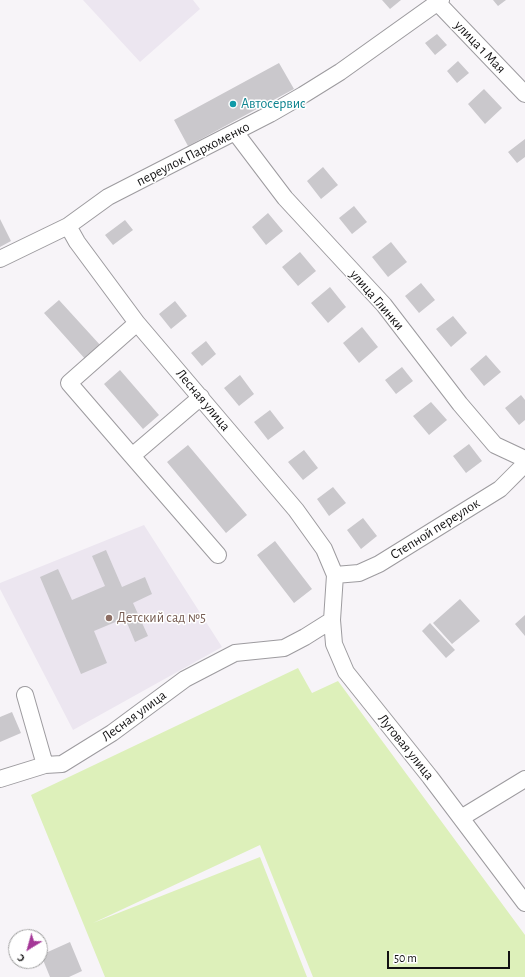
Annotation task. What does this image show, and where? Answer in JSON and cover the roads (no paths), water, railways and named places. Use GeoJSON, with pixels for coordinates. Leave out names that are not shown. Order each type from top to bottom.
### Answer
{"type":"FeatureCollection","features":[{"type":"Feature","properties":{"kind":"street","name":"улица 1 Мая"},"geometry":{"type":"LineString","coordinates":[[438,1],[525,94]]}},
{"type":"Feature","properties":{"kind":"street","name":"переулок Пархоменко"},"geometry":{"type":"LineString","coordinates":[[0,259],[68,226],[108,197],[277,110],[340,72],[438,1]]}},
{"type":"Feature","properties":{"kind":"street","name":"улица Глинки"},"geometry":{"type":"LineString","coordinates":[[235,132],[285,198],[384,305],[460,404],[495,445],[525,459]]}},
{"type":"Feature","properties":{"kind":"street","name":"Лесная улица"},"geometry":{"type":"LineString","coordinates":[[68,226],[77,242],[137,323],[296,510],[324,549],[335,575]]}},
{"type":"Feature","properties":{"kind":"street"},"geometry":{"type":"LineString","coordinates":[[137,323],[69,383],[218,555]]}},
{"type":"Feature","properties":{"kind":"street"},"geometry":{"type":"LineString","coordinates":[[132,456],[201,397]]}},
{"type":"Feature","properties":{"kind":"street","name":"Степной переулок"},"geometry":{"type":"LineString","coordinates":[[335,575],[359,573],[379,564],[500,489],[525,464]]}},
{"type":"Feature","properties":{"kind":"street","name":"Луговая улица"},"geometry":{"type":"LineString","coordinates":[[335,575],[332,620],[334,644],[346,672],[430,777],[525,904]]}},
{"type":"Feature","properties":{"kind":"street","name":"Лесная улица"},"geometry":{"type":"LineString","coordinates":[[0,779],[44,764],[62,764],[112,733],[185,679],[235,653],[284,648],[332,620]]}},
{"type":"Feature","properties":{"kind":"street"},"geometry":{"type":"LineString","coordinates":[[25,695],[44,764]]}},
{"type":"Feature","properties":{"kind":"street"},"geometry":{"type":"LineString","coordinates":[[461,818],[525,779]]}},
{"type":"Feature","properties":{"kind":"place","name":"Автосервис"},"geometry":{"type":"Point","coordinates":[233,104]}},
{"type":"Feature","properties":{"kind":"place","name":"Детский сад №5"},"geometry":{"type":"Point","coordinates":[109,618]}}]}
